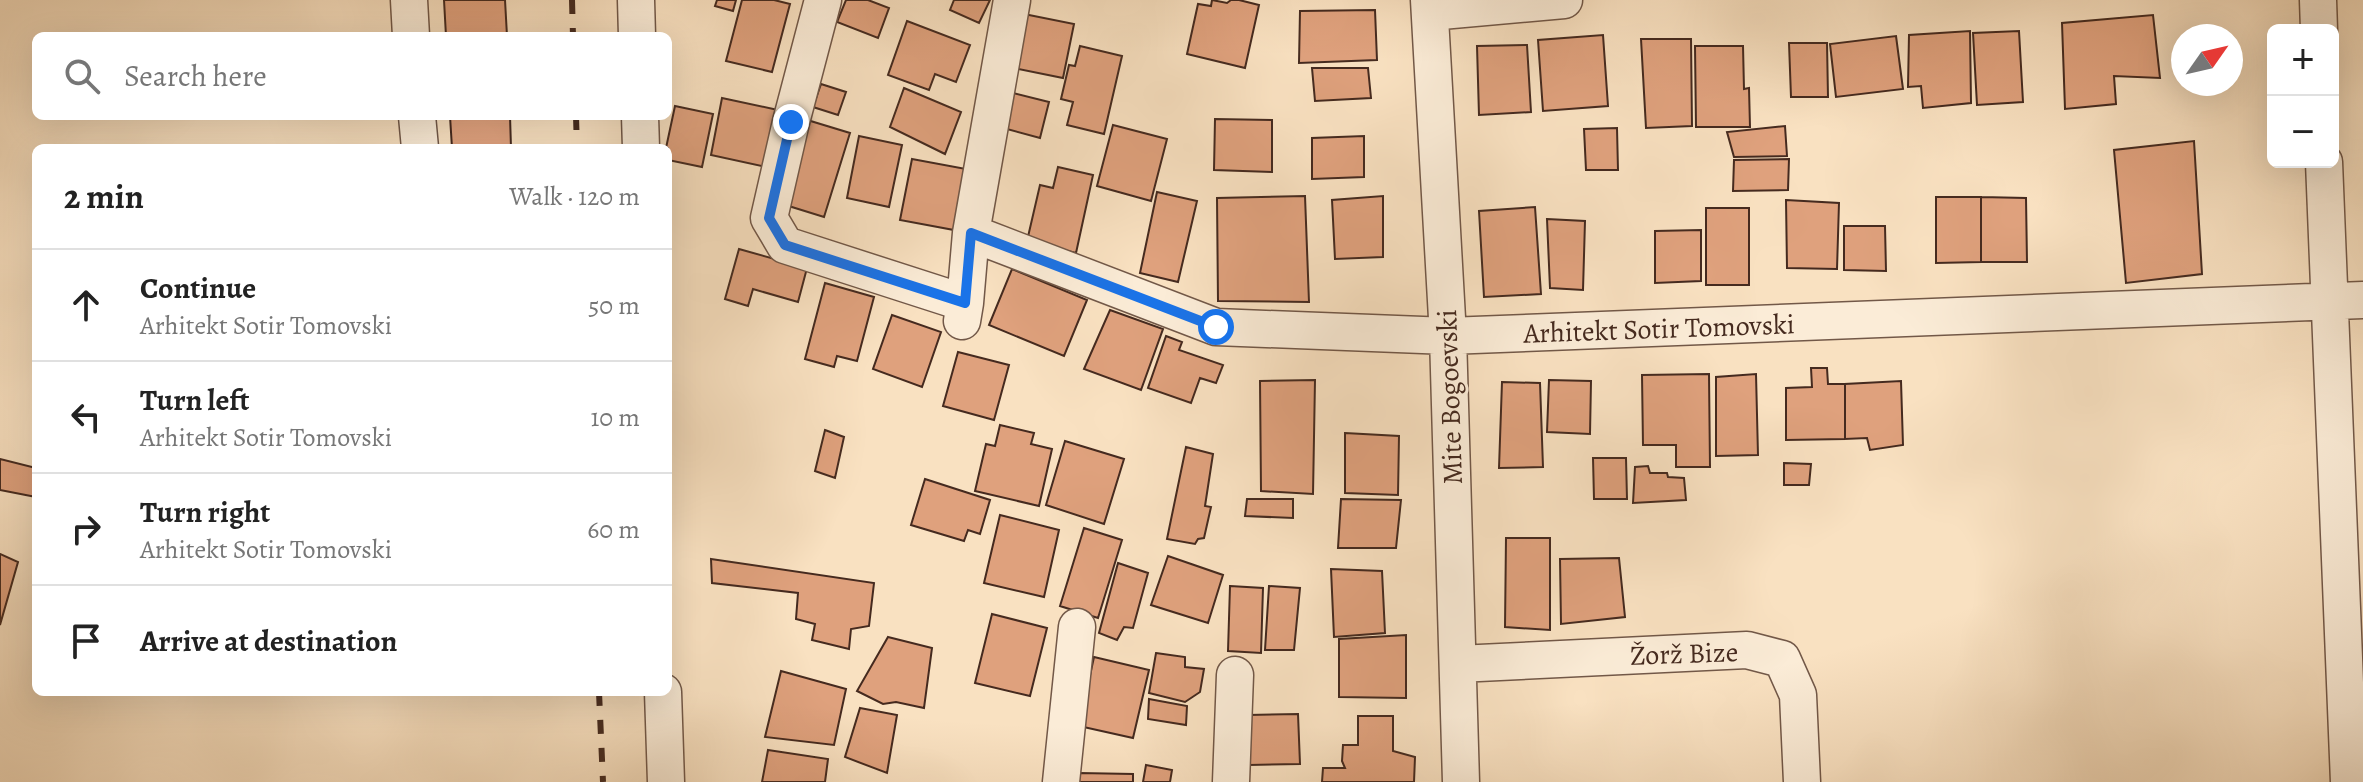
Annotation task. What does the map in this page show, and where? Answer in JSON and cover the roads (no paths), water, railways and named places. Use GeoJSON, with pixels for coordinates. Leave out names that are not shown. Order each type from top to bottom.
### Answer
{"type":"FeatureCollection","features":[{"type":"Feature","properties":{"kind":"street"},"geometry":{"type":"LineString","coordinates":[[409,0],[411,32]]}},
{"type":"Feature","properties":{"kind":"street"},"geometry":{"type":"LineString","coordinates":[[636,0],[637,32]]}},
{"type":"Feature","properties":{"kind":"street"},"geometry":{"type":"LineString","coordinates":[[823,0],[769,218],[785,245],[964,312],[971,233],[1012,0]]}},
{"type":"Feature","properties":{"kind":"street","name":"Mite Bogoevski"},"geometry":{"type":"LineString","coordinates":[[1461,782],[1448,336],[1430,6],[1564,0]]}},
{"type":"Feature","properties":{"kind":"street"},"geometry":{"type":"LineString","coordinates":[[2318,0],[2319,24]]}},
{"type":"Feature","properties":{"kind":"street"},"geometry":{"type":"LineString","coordinates":[[417,120],[420,144]]}},
{"type":"Feature","properties":{"kind":"street"},"geometry":{"type":"LineString","coordinates":[[640,120],[641,144]]}},
{"type":"Feature","properties":{"kind":"street"},"geometry":{"type":"LineString","coordinates":[[2325,168],[2346,300],[2349,782]]}},
{"type":"Feature","properties":{"kind":"street","name":"Arhitekt Sotir Tomovski"},"geometry":{"type":"LineString","coordinates":[[971,233],[1216,327],[1448,336],[2346,300]]}},
{"type":"Feature","properties":{"kind":"street"},"geometry":{"type":"LineString","coordinates":[[1061,782],[1077,627]]}},
{"type":"Feature","properties":{"kind":"street","name":"Žorž Bize"},"geometry":{"type":"LineString","coordinates":[[1458,664],[1747,650],[1782,659],[1798,695],[1802,782]]}},
{"type":"Feature","properties":{"kind":"street"},"geometry":{"type":"LineString","coordinates":[[1231,782],[1235,675]]}},
{"type":"Feature","properties":{"kind":"street"},"geometry":{"type":"LineString","coordinates":[[663,696],[666,782]]}},
{"type":"Feature","properties":{"kind":"railway"},"geometry":{"type":"LineString","coordinates":[[572,0],[573,32]]}},
{"type":"Feature","properties":{"kind":"railway"},"geometry":{"type":"LineString","coordinates":[[576,120],[577,144]]}},
{"type":"Feature","properties":{"kind":"railway"},"geometry":{"type":"LineString","coordinates":[[599,696],[603,782]]}}]}
